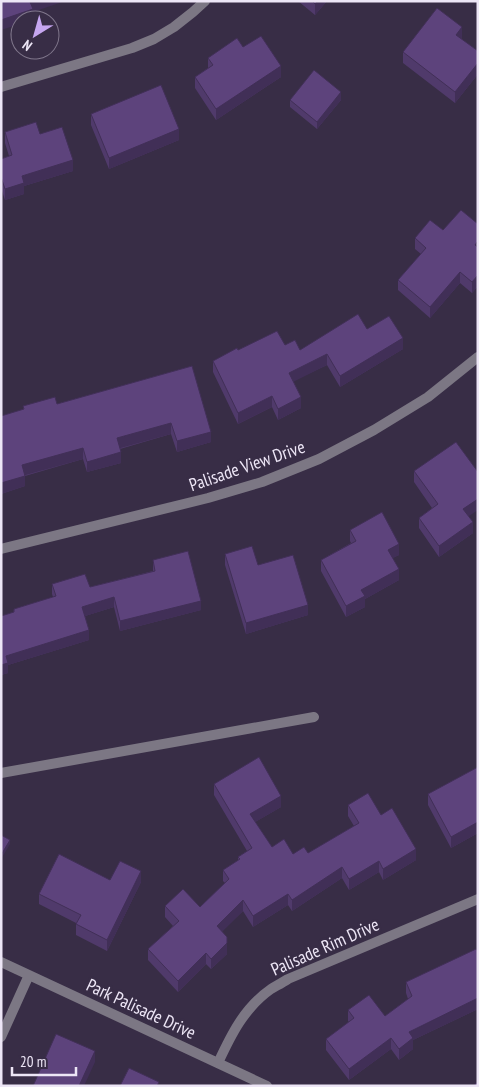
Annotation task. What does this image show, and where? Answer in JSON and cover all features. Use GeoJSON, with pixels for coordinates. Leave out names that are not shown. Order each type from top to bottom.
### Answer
{"type":"FeatureCollection","features":[{"type":"Feature","properties":{"kind":"street"},"geometry":{"type":"LineString","coordinates":[[1,87],[132,48],[154,39],[174,27],[205,1]]}},
{"type":"Feature","properties":{"kind":"street","name":"Palisade View Drive"},"geometry":{"type":"LineString","coordinates":[[1,549],[208,498],[262,482],[319,459],[374,430],[428,397],[478,357]]}},
{"type":"Feature","properties":{"kind":"street"},"geometry":{"type":"LineString","coordinates":[[1,773],[314,717]]}},
{"type":"Feature","properties":{"kind":"street","name":"Palisade Rim Drive"},"geometry":{"type":"LineString","coordinates":[[218,1063],[238,1022],[253,1004],[270,990],[288,979],[478,899]]}},
{"type":"Feature","properties":{"kind":"street","name":"Park Palisade Drive"},"geometry":{"type":"LineString","coordinates":[[1,962],[266,1086]]}},
{"type":"Feature","properties":{"kind":"street"},"geometry":{"type":"LineString","coordinates":[[1,1036],[29,975]]}},
{"type":"Feature","properties":{"kind":"building"},"geometry":{"type":"Polygon","coordinates":[[[1,1],[32,1],[30,2],[33,9],[10,10],[10,17],[1,20],[1,1]]]}},
{"type":"Feature","properties":{"kind":"building"},"geometry":{"type":"Polygon","coordinates":[[[437,8],[462,27],[456,35],[478,51],[478,63],[455,92],[403,52],[437,8]]]}},
{"type":"Feature","properties":{"kind":"building"},"geometry":{"type":"Polygon","coordinates":[[[261,36],[281,66],[216,109],[195,77],[213,65],[208,58],[237,38],[243,47],[261,36]]]}},
{"type":"Feature","properties":{"kind":"building"},"geometry":{"type":"Polygon","coordinates":[[[314,70],[341,92],[317,122],[290,100],[314,70]]]}},
{"type":"Feature","properties":{"kind":"building"},"geometry":{"type":"Polygon","coordinates":[[[161,85],[179,129],[109,158],[91,114],[161,85]]]}},
{"type":"Feature","properties":{"kind":"building"},"geometry":{"type":"Polygon","coordinates":[[[36,122],[40,134],[62,127],[73,160],[22,176],[24,183],[5,189],[1,177],[1,159],[12,155],[5,132],[36,122]]]}},
{"type":"Feature","properties":{"kind":"building"},"geometry":{"type":"Polygon","coordinates":[[[461,210],[478,224],[478,241],[475,245],[478,247],[478,275],[472,282],[460,272],[430,307],[398,280],[426,248],[415,238],[430,220],[443,230],[461,210]]]}},
{"type":"Feature","properties":{"kind":"building"},"geometry":{"type":"Polygon","coordinates":[[[358,314],[367,329],[389,316],[403,338],[340,376],[327,354],[289,373],[301,397],[278,409],[272,396],[238,413],[213,361],[237,348],[238,350],[277,331],[285,345],[295,340],[300,350],[358,314]]]}},
{"type":"Feature","properties":{"kind":"building"},"geometry":{"type":"Polygon","coordinates":[[[192,366],[211,432],[177,441],[171,423],[117,438],[121,452],[87,462],[83,448],[22,465],[25,476],[1,483],[1,416],[24,409],[23,406],[55,397],[57,404],[192,366]]]}},
{"type":"Feature","properties":{"kind":"building"},"geometry":{"type":"Polygon","coordinates":[[[456,442],[478,472],[478,499],[463,509],[473,522],[439,546],[419,518],[438,504],[414,471],[456,442]]]}},
{"type":"Feature","properties":{"kind":"building"},"geometry":{"type":"Polygon","coordinates":[[[382,512],[399,544],[388,550],[399,569],[361,590],[365,596],[346,606],[321,560],[356,541],[350,530],[382,512]]]}},
{"type":"Feature","properties":{"kind":"building"},"geometry":{"type":"Polygon","coordinates":[[[252,546],[258,565],[293,555],[308,605],[246,623],[225,554],[252,546]]]}},
{"type":"Feature","properties":{"kind":"building"},"geometry":{"type":"Polygon","coordinates":[[[188,551],[201,601],[120,621],[114,597],[82,607],[89,630],[6,656],[8,663],[1,665],[1,616],[14,612],[14,609],[56,596],[52,584],[85,574],[90,587],[155,571],[153,560],[188,551]]]}},
{"type":"Feature","properties":{"kind":"building"},"geometry":{"type":"Polygon","coordinates":[[[259,757],[281,796],[250,814],[272,847],[284,839],[293,854],[304,847],[308,853],[359,823],[348,805],[368,793],[381,815],[392,808],[416,849],[383,869],[379,861],[349,879],[342,867],[292,900],[288,894],[253,916],[243,900],[217,926],[227,937],[227,943],[211,959],[206,953],[178,981],[148,949],[179,921],[165,906],[183,889],[200,907],[229,879],[223,870],[240,859],[238,857],[252,848],[214,784],[259,757]]]}},
{"type":"Feature","properties":{"kind":"building"},"geometry":{"type":"Polygon","coordinates":[[[478,767],[478,822],[451,837],[428,794],[478,767]]]}},
{"type":"Feature","properties":{"kind":"building"},"geometry":{"type":"Polygon","coordinates":[[[1,835],[10,840],[1,855],[1,835]]]}},
{"type":"Feature","properties":{"kind":"building"},"geometry":{"type":"Polygon","coordinates":[[[59,854],[110,880],[120,861],[141,871],[107,940],[76,924],[81,915],[39,894],[59,854]]]}},
{"type":"Feature","properties":{"kind":"building"},"geometry":{"type":"Polygon","coordinates":[[[478,949],[478,998],[409,1032],[413,1038],[399,1049],[391,1038],[349,1069],[326,1039],[354,1018],[348,1010],[369,995],[385,1016],[412,996],[406,982],[478,949]]]}},
{"type":"Feature","properties":{"kind":"building"},"geometry":{"type":"Polygon","coordinates":[[[56,1034],[95,1051],[79,1086],[33,1086],[56,1034]]]}},
{"type":"Feature","properties":{"kind":"building"},"geometry":{"type":"Polygon","coordinates":[[[129,1068],[159,1082],[157,1086],[120,1086],[129,1068]]]}}]}
